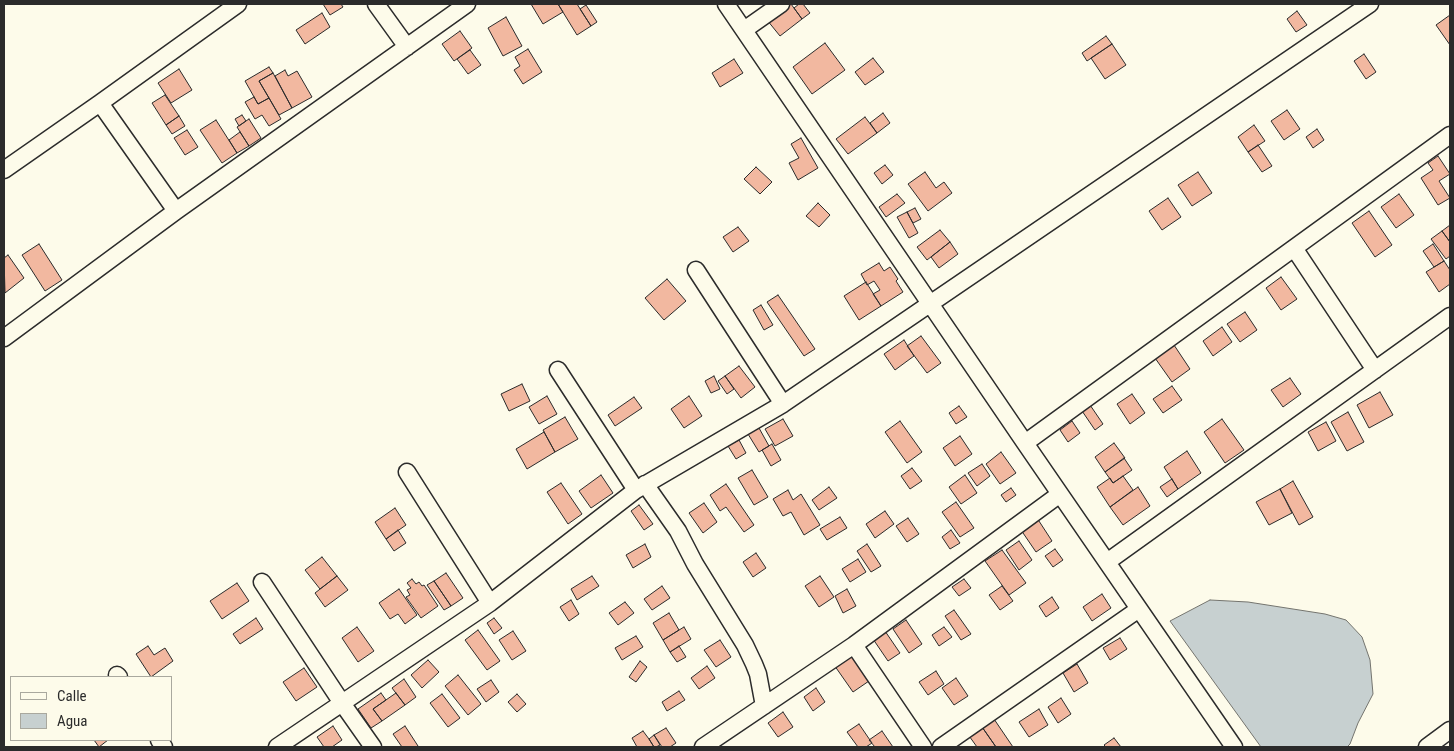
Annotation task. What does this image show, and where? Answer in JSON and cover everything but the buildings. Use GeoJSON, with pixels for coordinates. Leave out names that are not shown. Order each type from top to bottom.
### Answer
{"type":"FeatureCollection","features":[{"type":"Feature","properties":{"kind":"street"},"geometry":{"type":"LineString","coordinates":[[4,170],[238,4]]}},
{"type":"Feature","properties":{"kind":"street"},"geometry":{"type":"LineString","coordinates":[[376,4],[407,47]]}},
{"type":"Feature","properties":{"kind":"street"},"geometry":{"type":"LineString","coordinates":[[4,338],[176,211],[467,4]]}},
{"type":"Feature","properties":{"kind":"street"},"geometry":{"type":"LineString","coordinates":[[726,4],[1139,609],[1229,745]]}},
{"type":"Feature","properties":{"kind":"street"},"geometry":{"type":"LineString","coordinates":[[744,30],[781,4]]}},
{"type":"Feature","properties":{"kind":"street"},"geometry":{"type":"LineString","coordinates":[[277,747],[490,603],[641,487],[783,404],[1370,4]]}},
{"type":"Feature","properties":{"kind":"street"},"geometry":{"type":"LineString","coordinates":[[100,103],[176,211]]}},
{"type":"Feature","properties":{"kind":"street"},"geometry":{"type":"LineString","coordinates":[[1025,443],[1450,134]]}},
{"type":"Feature","properties":{"kind":"street"},"geometry":{"type":"LineString","coordinates":[[1294,248],[1375,370]]}},
{"type":"Feature","properties":{"kind":"street"},"geometry":{"type":"LineString","coordinates":[[696,270],[783,404]]}},
{"type":"Feature","properties":{"kind":"street"},"geometry":{"type":"LineString","coordinates":[[1107,562],[1450,316]]}},
{"type":"Feature","properties":{"kind":"street"},"geometry":{"type":"LineString","coordinates":[[558,370],[641,487],[678,532],[695,564],[748,650],[758,674],[764,706]]}},
{"type":"Feature","properties":{"kind":"street"},"geometry":{"type":"LineString","coordinates":[[407,472],[490,603]]}},
{"type":"Feature","properties":{"kind":"street"},"geometry":{"type":"LineString","coordinates":[[703,747],[854,645],[1060,494]]}},
{"type":"Feature","properties":{"kind":"street"},"geometry":{"type":"LineString","coordinates":[[262,582],[342,703],[374,747]]}},
{"type":"Feature","properties":{"kind":"street"},"geometry":{"type":"LineString","coordinates":[[941,747],[1139,609]]}},
{"type":"Feature","properties":{"kind":"street"},"geometry":{"type":"LineString","coordinates":[[854,645],[923,747]]}},
{"type":"Feature","properties":{"kind":"street"},"geometry":{"type":"LineString","coordinates":[[1432,746],[1450,730]]}},
{"type":"Feature","properties":{"kind":"water"},"geometry":{"type":"Polygon","coordinates":[[[1210,600],[1248,602],[1325,614],[1346,620],[1362,637],[1370,660],[1373,694],[1347,747],[1261,747],[1170,621],[1210,600]]]}}]}
